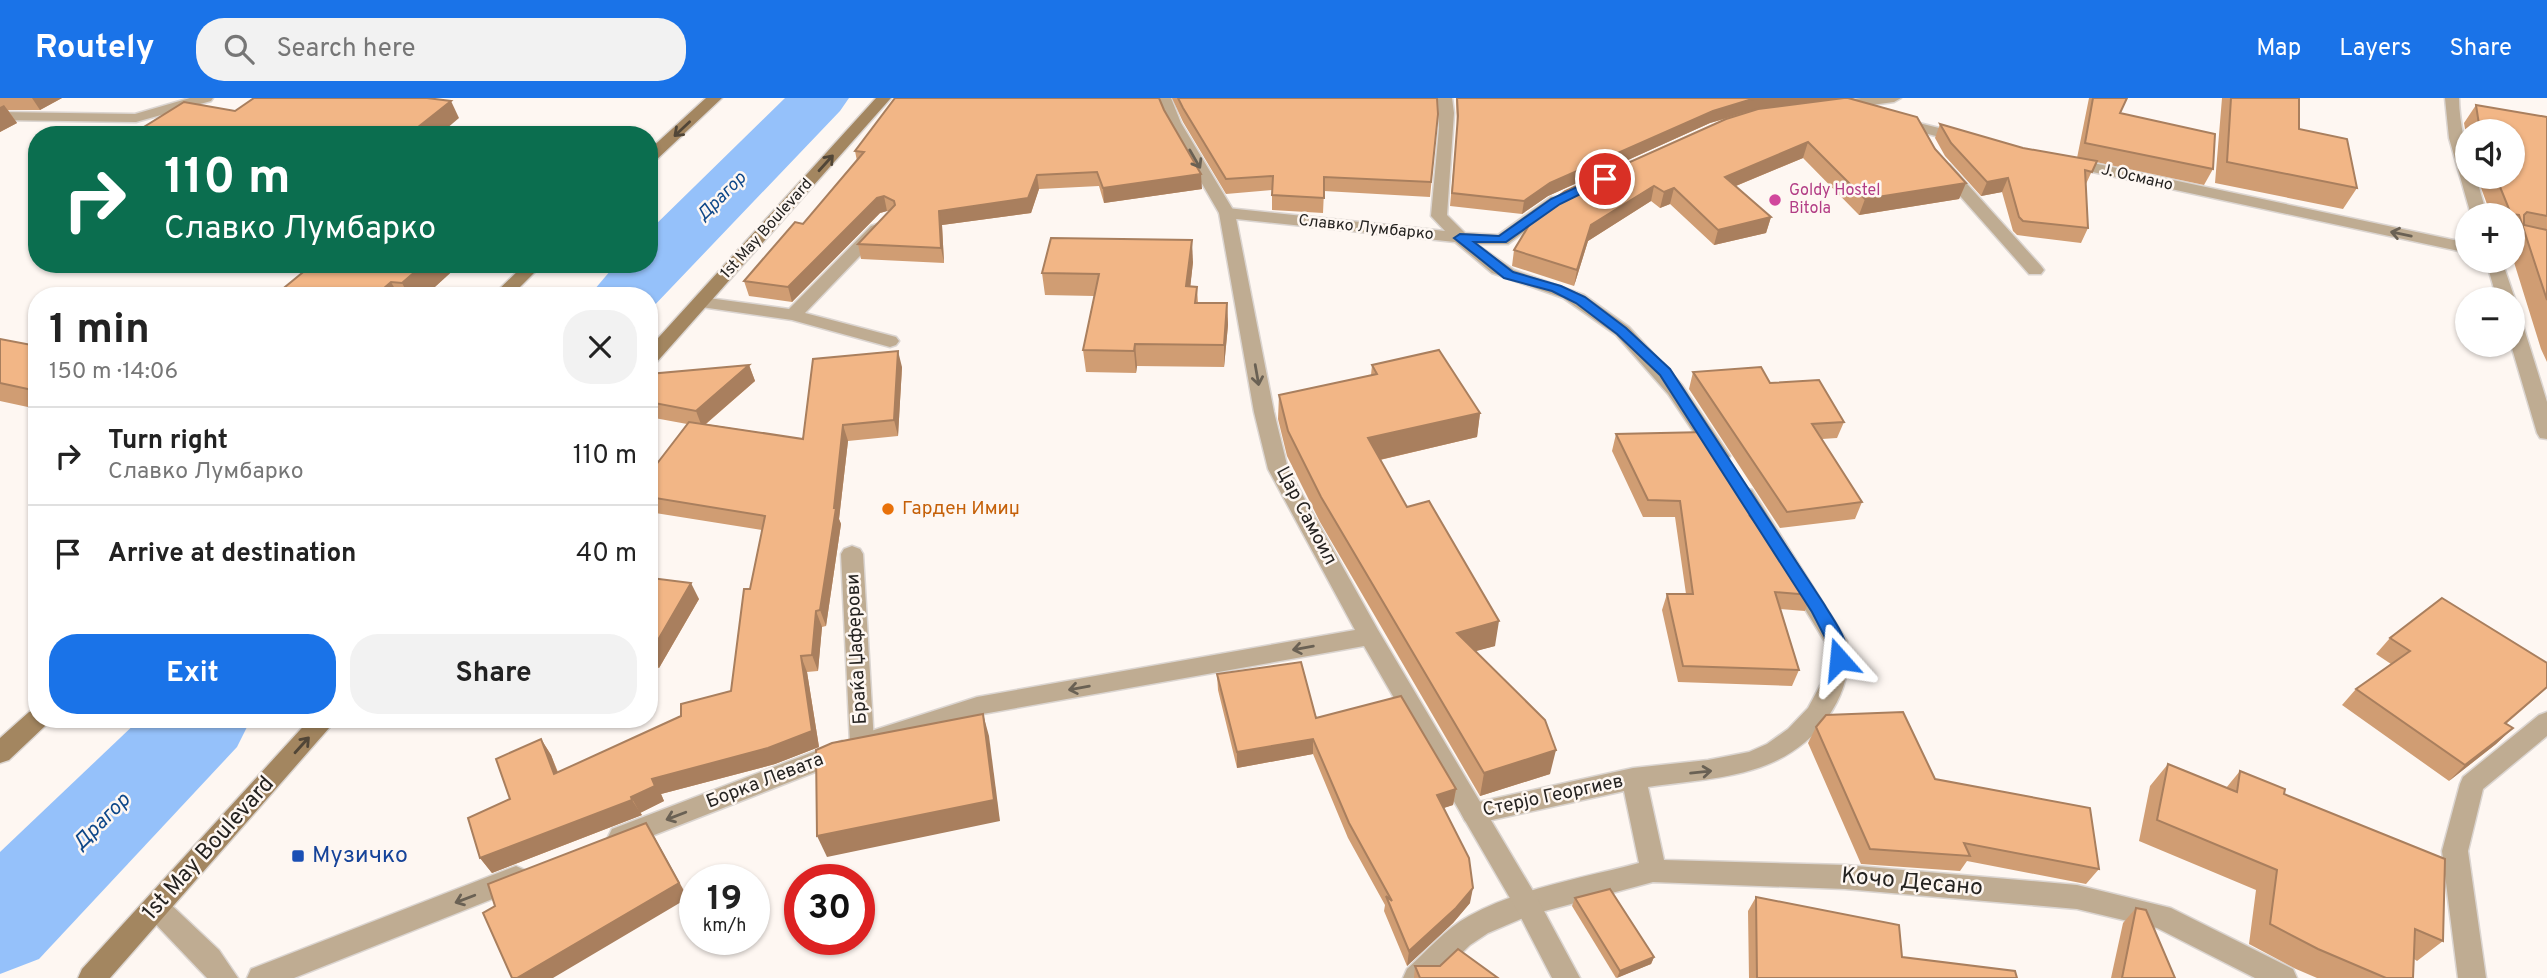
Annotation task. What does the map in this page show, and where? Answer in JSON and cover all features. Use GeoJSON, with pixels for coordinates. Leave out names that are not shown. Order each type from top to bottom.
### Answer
{"type":"FeatureCollection","features":[{"type":"Feature","properties":{"kind":"main road"},"geometry":{"type":"LineString","coordinates":[[658,151],[715,98]]}},
{"type":"Feature","properties":{"kind":"main road","name":"1st May Boulevard"},"geometry":{"type":"LineString","coordinates":[[658,350],[884,98]]}},
{"type":"Feature","properties":{"kind":"main road"},"geometry":{"type":"LineString","coordinates":[[511,287],[525,273]]}},
{"type":"Feature","properties":{"kind":"main road"},"geometry":{"type":"LineString","coordinates":[[0,753],[28,727]]}},
{"type":"Feature","properties":{"kind":"main road","name":"1st May Boulevard"},"geometry":{"type":"LineString","coordinates":[[92,978],[317,728]]}},
{"type":"Feature","properties":{"kind":"street"},"geometry":{"type":"LineString","coordinates":[[0,116],[136,118],[206,98]]}},
{"type":"Feature","properties":{"kind":"street","name":"Цар Самоил"},"geometry":{"type":"LineString","coordinates":[[1164,98],[1174,123],[1227,213],[1264,412],[1278,468],[1370,636],[1527,904],[1566,978]]}},
{"type":"Feature","properties":{"kind":"street","name":"Стерјо Георгиев"},"geometry":{"type":"LineString","coordinates":[[1445,98],[1448,143],[1440,180],[1439,216],[1460,238],[1498,269],[1569,294],[1621,331],[1671,380],[1836,641],[1839,659],[1833,687],[1817,713],[1788,746],[1758,760],[1706,772],[1633,778],[1474,813]]}},
{"type":"Feature","properties":{"kind":"street"},"geometry":{"type":"LineString","coordinates":[[1816,105],[1894,98]]}},
{"type":"Feature","properties":{"kind":"street"},"geometry":{"type":"LineString","coordinates":[[2452,98],[2455,133]]}},
{"type":"Feature","properties":{"kind":"street"},"geometry":{"type":"LineString","coordinates":[[1839,105],[1984,143]]}},
{"type":"Feature","properties":{"kind":"street"},"geometry":{"type":"LineString","coordinates":[[1919,128],[1933,155],[2035,270]]}},
{"type":"Feature","properties":{"kind":"street","name":"Ј. Османо"},"geometry":{"type":"LineString","coordinates":[[2050,158],[2455,245]]}},
{"type":"Feature","properties":{"kind":"street","name":"Славко Лумбарко"},"geometry":{"type":"LineString","coordinates":[[1227,213],[1460,238],[1502,240],[1555,201],[1568,195]]}},
{"type":"Feature","properties":{"kind":"street"},"geometry":{"type":"LineString","coordinates":[[793,315],[888,218]]}},
{"type":"Feature","properties":{"kind":"street"},"geometry":{"type":"LineString","coordinates":[[701,302],[793,315],[890,341]]}},
{"type":"Feature","properties":{"kind":"street"},"geometry":{"type":"LineString","coordinates":[[2524,357],[2547,433]]}},
{"type":"Feature","properties":{"kind":"street","name":"Браќа Џаферови"},"geometry":{"type":"LineString","coordinates":[[852,554],[862,743]]}},
{"type":"Feature","properties":{"kind":"street","name":"Борка Левата"},"geometry":{"type":"LineString","coordinates":[[594,848],[862,743],[977,706],[1370,636]]}},
{"type":"Feature","properties":{"kind":"street"},"geometry":{"type":"LineString","coordinates":[[2472,978],[2455,851],[2472,784],[2547,722]]}},
{"type":"Feature","properties":{"kind":"street","name":"Стерјо Георгиев"},"geometry":{"type":"LineString","coordinates":[[1633,778],[1653,871]]}},
{"type":"Feature","properties":{"kind":"street"},"geometry":{"type":"LineString","coordinates":[[261,978],[543,868]]}},
{"type":"Feature","properties":{"kind":"street","name":"Кочо Десано"},"geometry":{"type":"LineString","coordinates":[[1527,904],[1653,871],[1845,877],[2077,897],[2162,917],[2283,978]]}},
{"type":"Feature","properties":{"kind":"street"},"geometry":{"type":"LineString","coordinates":[[1417,978],[1470,929],[1527,904]]}},
{"type":"Feature","properties":{"kind":"street"},"geometry":{"type":"LineString","coordinates":[[156,907],[209,959],[224,978]]}},
{"type":"Feature","properties":{"kind":"building"},"geometry":{"type":"Polygon","coordinates":[[[254,98],[427,98],[451,101],[419,126],[145,126],[184,102],[235,111],[254,98]]]}},
{"type":"Feature","properties":{"kind":"building"},"geometry":{"type":"Polygon","coordinates":[[[895,98],[1159,98],[1201,174],[1103,188],[1097,172],[1037,175],[1028,198],[939,211],[941,248],[858,244],[895,205],[894,201],[884,196],[877,198],[788,287],[744,281],[795,222],[803,224],[864,152],[855,151],[895,98]]]}},
{"type":"Feature","properties":{"kind":"building"},"geometry":{"type":"Polygon","coordinates":[[[1178,98],[1437,98],[1438,114],[1431,182],[1324,177],[1324,198],[1272,195],[1273,176],[1226,179],[1178,98]]]}},
{"type":"Feature","properties":{"kind":"building"},"geometry":{"type":"Polygon","coordinates":[[[1457,98],[1763,98],[1713,111],[1550,183],[1524,201],[1452,193],[1457,98]]]}},
{"type":"Feature","properties":{"kind":"building"},"geometry":{"type":"Polygon","coordinates":[[[1848,98],[1917,117],[1935,149],[1966,183],[1865,199],[1808,142],[1725,177],[1771,217],[1718,230],[1674,188],[1664,192],[1654,186],[1591,225],[1577,270],[1514,250],[1537,212],[1565,191],[1726,119],[1758,109],[1848,98]]]}},
{"type":"Feature","properties":{"kind":"building"},"geometry":{"type":"Polygon","coordinates":[[[2093,98],[2127,98],[2120,113],[2215,134],[2213,169],[2085,143],[2093,98]]]}},
{"type":"Feature","properties":{"kind":"building"},"geometry":{"type":"Polygon","coordinates":[[[2231,98],[2299,98],[2299,129],[2347,139],[2357,188],[2227,162],[2231,98]]]}},
{"type":"Feature","properties":{"kind":"building"},"geometry":{"type":"Polygon","coordinates":[[[2476,105],[2547,117],[2547,216],[2527,212],[2525,214],[2525,203],[2507,203],[2501,189],[2525,189],[2525,119],[2478,119],[2476,105]]]}},
{"type":"Feature","properties":{"kind":"building"},"geometry":{"type":"Polygon","coordinates":[[[1940,124],[2023,148],[2097,161],[2092,172],[2085,170],[2088,228],[2023,221],[2019,217],[2008,178],[1987,182],[1951,143],[1940,124]]]}},
{"type":"Feature","properties":{"kind":"building"},"geometry":{"type":"Polygon","coordinates":[[[2525,225],[2547,230],[2547,300],[2525,233],[2525,225]]]}},
{"type":"Feature","properties":{"kind":"building"},"geometry":{"type":"Polygon","coordinates":[[[1051,238],[1192,240],[1186,286],[1197,287],[1195,303],[1227,303],[1224,345],[1135,344],[1134,351],[1083,350],[1099,274],[1042,273],[1051,238]]]}},
{"type":"Feature","properties":{"kind":"building"},"geometry":{"type":"Polygon","coordinates":[[[302,273],[414,273],[402,283],[391,282],[385,287],[285,287],[302,273]]]}},
{"type":"Feature","properties":{"kind":"building"},"geometry":{"type":"Polygon","coordinates":[[[0,339],[28,344],[28,389],[0,383],[0,339]]]}},
{"type":"Feature","properties":{"kind":"building"},"geometry":{"type":"Polygon","coordinates":[[[1439,350],[1480,413],[1368,438],[1407,507],[1429,501],[1499,621],[1457,633],[1545,720],[1556,750],[1484,773],[1321,497],[1288,431],[1279,395],[1377,374],[1372,365],[1439,350]]]}},
{"type":"Feature","properties":{"kind":"building"},"geometry":{"type":"Polygon","coordinates":[[[898,351],[894,420],[843,425],[836,508],[820,610],[816,611],[812,655],[801,656],[812,731],[768,748],[652,779],[655,786],[631,797],[632,800],[480,858],[468,818],[510,799],[496,759],[541,739],[554,774],[681,716],[681,704],[731,691],[744,589],[750,589],[765,516],[658,498],[658,462],[689,422],[803,439],[813,359],[898,351]]]}},
{"type":"Feature","properties":{"kind":"building"},"geometry":{"type":"Polygon","coordinates":[[[749,365],[696,411],[658,404],[658,373],[749,365]]]}},
{"type":"Feature","properties":{"kind":"building"},"geometry":{"type":"Polygon","coordinates":[[[1761,367],[1770,383],[1819,380],[1844,422],[1812,424],[1862,502],[1787,512],[1693,372],[1761,367]]]}},
{"type":"Feature","properties":{"kind":"building"},"geometry":{"type":"Polygon","coordinates":[[[1706,432],[1760,515],[1750,516],[1811,595],[1775,592],[1799,670],[1683,666],[1667,594],[1693,594],[1680,501],[1648,500],[1616,434],[1706,432]]]}},
{"type":"Feature","properties":{"kind":"building"},"geometry":{"type":"Polygon","coordinates":[[[658,579],[691,583],[658,640],[658,579]]]}},
{"type":"Feature","properties":{"kind":"building"},"geometry":{"type":"Polygon","coordinates":[[[2442,598],[2547,663],[2547,687],[2505,723],[2513,728],[2465,765],[2356,689],[2410,651],[2390,638],[2442,598]]]}},
{"type":"Feature","properties":{"kind":"building"},"geometry":{"type":"Polygon","coordinates":[[[1301,662],[1316,718],[1401,696],[1456,789],[1437,795],[1469,858],[1473,888],[1456,908],[1409,951],[1386,896],[1392,901],[1349,823],[1313,739],[1237,752],[1217,674],[1301,662]]]}},
{"type":"Feature","properties":{"kind":"building"},"geometry":{"type":"Polygon","coordinates":[[[1903,712],[1935,779],[2090,808],[2099,869],[1964,843],[1970,856],[1870,849],[1816,727],[1826,715],[1903,712]]]}},
{"type":"Feature","properties":{"kind":"building"},"geometry":{"type":"Polygon","coordinates":[[[983,714],[994,800],[817,836],[816,750],[832,743],[983,714]]]}},
{"type":"Feature","properties":{"kind":"building"},"geometry":{"type":"Polygon","coordinates":[[[2168,764],[2237,792],[2240,771],[2285,789],[2284,794],[2445,859],[2443,941],[2415,929],[2413,978],[2386,978],[2318,949],[2270,924],[2277,870],[2157,820],[2168,764]]]}},
{"type":"Feature","properties":{"kind":"building"},"geometry":{"type":"Polygon","coordinates":[[[646,823],[679,883],[517,978],[512,978],[483,913],[495,906],[488,884],[646,823]]]}},
{"type":"Feature","properties":{"kind":"building"},"geometry":{"type":"Polygon","coordinates":[[[1610,889],[1654,957],[1620,971],[1575,898],[1610,889]]]}},
{"type":"Feature","properties":{"kind":"building"},"geometry":{"type":"Polygon","coordinates":[[[1756,897],[1899,925],[1902,957],[2015,971],[2017,978],[1757,978],[1756,897]]]}},
{"type":"Feature","properties":{"kind":"building"},"geometry":{"type":"Polygon","coordinates":[[[2136,908],[2146,910],[2175,978],[2122,978],[2136,908]]]}},
{"type":"Feature","properties":{"kind":"building"},"geometry":{"type":"Polygon","coordinates":[[[1458,949],[1498,978],[1420,978],[1415,966],[1440,966],[1458,949]]]}},
{"type":"Feature","properties":{"kind":"waterway","name":"Драгор"},"geometry":{"type":"LineString","coordinates":[[658,261],[819,98]]}},
{"type":"Feature","properties":{"kind":"waterway","name":"Драгор"},"geometry":{"type":"LineString","coordinates":[[633,287],[647,273]]}},
{"type":"Feature","properties":{"kind":"waterway","name":"Драгор"},"geometry":{"type":"LineString","coordinates":[[0,924],[194,728]]}},
{"type":"Feature","properties":{"kind":"place","name":"Goldy Hostel Bitola"},"geometry":{"type":"Point","coordinates":[1775,200]}},
{"type":"Feature","properties":{"kind":"place","name":"Гарден Имиџ"},"geometry":{"type":"Point","coordinates":[888,509]}},
{"type":"Feature","properties":{"kind":"place","name":"Музичко"},"geometry":{"type":"Point","coordinates":[298,856]}},
{"type":"Feature","properties":{"kind":"route"},"geometry":{"type":"LineString","coordinates":[[1605,179],[1555,201],[1502,240],[1460,238],[1509,275],[1557,288],[1581,300],[1621,331],[1665,372],[1818,608],[1836,641],[1839,659]]}}]}
